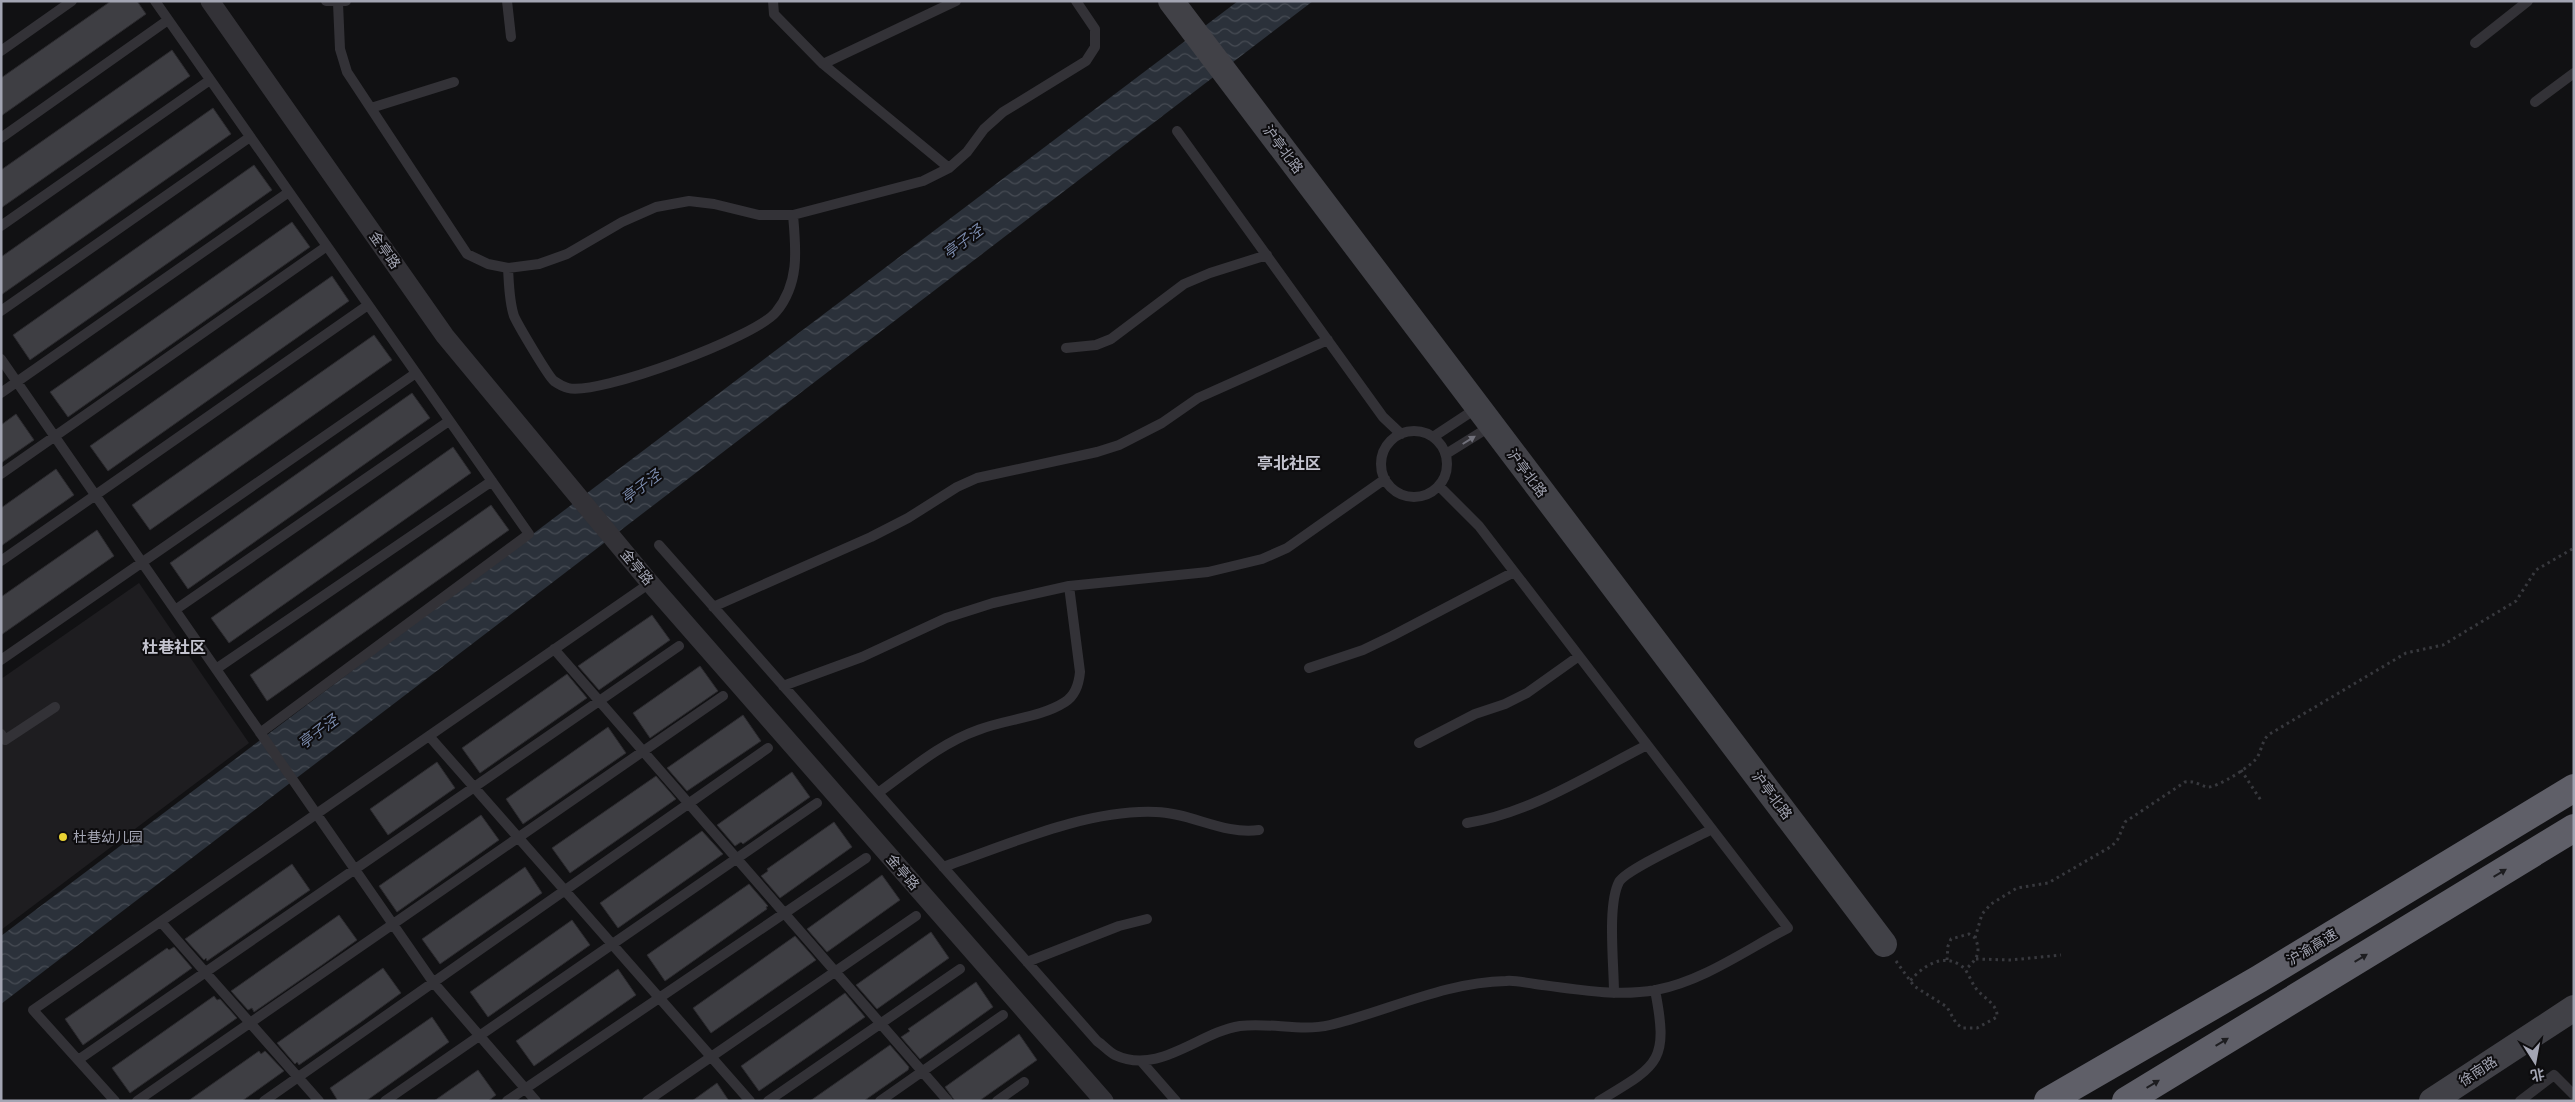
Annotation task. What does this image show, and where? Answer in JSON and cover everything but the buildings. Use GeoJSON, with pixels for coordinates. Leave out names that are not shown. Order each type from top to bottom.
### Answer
{"type":"FeatureCollection","features":[{"type":"Feature","properties":{"kind":"highway"},"geometry":{"type":"LineString","coordinates":[[2152,1038],[2574,781]]}},
{"type":"Feature","properties":{"kind":"highway","name":"沪渝高速"},"geometry":{"type":"LineString","coordinates":[[2048,1101],[2152,1038],[2259,979],[2574,788]]}},
{"type":"Feature","properties":{"kind":"highway"},"geometry":{"type":"LineString","coordinates":[[2126,1101],[2574,828]]}},
{"type":"Feature","properties":{"kind":"street","name":"金亭路"},"geometry":{"type":"LineString","coordinates":[[210,1],[445,336],[650,583],[1104,1101]]}},
{"type":"Feature","properties":{"kind":"street","name":"沪亭北路"},"geometry":{"type":"LineString","coordinates":[[1171,1],[1884,944]]}},
{"type":"Feature","properties":{"kind":"street","name":"徐南路"},"geometry":{"type":"LineString","coordinates":[[2432,1101],[2574,1008]]}},
{"type":"Feature","properties":{"kind":"lane"},"geometry":{"type":"LineString","coordinates":[[1,51],[72,1]]}},
{"type":"Feature","properties":{"kind":"lane"},"geometry":{"type":"LineString","coordinates":[[155,1],[528,534],[260,733]]}},
{"type":"Feature","properties":{"kind":"lane"},"geometry":{"type":"LineString","coordinates":[[326,1],[342,2],[340,49],[347,72],[467,254],[488,264],[508,268],[539,264],[567,254],[622,222],[656,207],[689,201],[714,204],[759,215],[793,214],[923,182],[949,168],[967,152],[984,129],[1003,112],[1086,61],[1096,47],[1095,29],[1076,1]]}},
{"type":"Feature","properties":{"kind":"lane"},"geometry":{"type":"LineString","coordinates":[[507,1],[512,38]]}},
{"type":"Feature","properties":{"kind":"lane"},"geometry":{"type":"LineString","coordinates":[[773,1],[774,14],[823,64],[949,168]]}},
{"type":"Feature","properties":{"kind":"lane"},"geometry":{"type":"LineString","coordinates":[[823,64],[956,1]]}},
{"type":"Feature","properties":{"kind":"lane"},"geometry":{"type":"LineString","coordinates":[[2475,43],[2528,1]]}},
{"type":"Feature","properties":{"kind":"lane"},"geometry":{"type":"LineString","coordinates":[[1,138],[168,20]]}},
{"type":"Feature","properties":{"kind":"lane"},"geometry":{"type":"LineString","coordinates":[[2535,102],[2574,72]]}},
{"type":"Feature","properties":{"kind":"lane"},"geometry":{"type":"LineString","coordinates":[[1,226],[210,80]]}},
{"type":"Feature","properties":{"kind":"lane"},"geometry":{"type":"LineString","coordinates":[[371,108],[454,82]]}},
{"type":"Feature","properties":{"kind":"lane"},"geometry":{"type":"LineString","coordinates":[[1177,131],[1383,417],[1400,434]]}},
{"type":"Feature","properties":{"kind":"lane"},"geometry":{"type":"LineString","coordinates":[[1,311],[250,137]]}},
{"type":"Feature","properties":{"kind":"lane"},"geometry":{"type":"LineString","coordinates":[[1,393],[289,192]]}},
{"type":"Feature","properties":{"kind":"lane"},"geometry":{"type":"LineString","coordinates":[[508,268],[510,299],[515,318],[553,381],[568,388],[593,387],[673,364],[747,334],[776,313],[793,283],[796,252],[793,214]]}},
{"type":"Feature","properties":{"kind":"lane"},"geometry":{"type":"LineString","coordinates":[[1,474],[326,246]]}},
{"type":"Feature","properties":{"kind":"lane"},"geometry":{"type":"LineString","coordinates":[[1066,348],[1096,345],[1111,339],[1184,284],[1210,273],[1267,255]]}},
{"type":"Feature","properties":{"kind":"lane"},"geometry":{"type":"LineString","coordinates":[[1,561],[368,305]]}},
{"type":"Feature","properties":{"kind":"lane"},"geometry":{"type":"LineString","coordinates":[[714,607],[871,537],[908,518],[957,487],[978,478],[1097,452],[1119,444],[1162,423],[1198,398],[1328,340]]}},
{"type":"Feature","properties":{"kind":"lane"},"geometry":{"type":"LineString","coordinates":[[1,359],[433,982],[536,1101]]}},
{"type":"Feature","properties":{"kind":"lane"},"geometry":{"type":"LineString","coordinates":[[1,660],[416,373]]}},
{"type":"Feature","properties":{"kind":"lane"},"geometry":{"type":"LineString","coordinates":[[1433,436],[1484,417]]}},
{"type":"Feature","properties":{"kind":"lane"},"geometry":{"type":"LineString","coordinates":[[1446,454],[1484,417]]}},
{"type":"Feature","properties":{"kind":"lane"},"geometry":{"type":"LineString","coordinates":[[175,610],[449,420]]}},
{"type":"Feature","properties":{"kind":"lane"},"geometry":{"type":"LineString","coordinates":[[1423,432],[1433,436],[1441,444],[1446,454],[1448,465],[1445,476],[1439,486],[1425,494],[1410,496],[1400,493],[1385,479],[1382,469],[1385,448],[1400,434],[1423,432]]}},
{"type":"Feature","properties":{"kind":"lane"},"geometry":{"type":"LineString","coordinates":[[783,686],[862,657],[946,618],[992,603],[1069,586],[1208,572],[1262,559],[1287,548],[1385,479]]}},
{"type":"Feature","properties":{"kind":"lane"},"geometry":{"type":"LineString","coordinates":[[216,669],[492,481]]}},
{"type":"Feature","properties":{"kind":"lane"},"geometry":{"type":"LineString","coordinates":[[659,545],[1097,1041],[1116,1055],[1141,1061],[1166,1056],[1239,1026],[1299,1028],[1328,1026],[1453,988],[1485,982],[1507,980],[1614,993],[1655,990],[1691,980],[1788,928],[1479,526],[1439,486]]}},
{"type":"Feature","properties":{"kind":"lane"},"geometry":{"type":"LineString","coordinates":[[1309,668],[1385,640],[1514,572]]}},
{"type":"Feature","properties":{"kind":"lane"},"geometry":{"type":"LineString","coordinates":[[115,1101],[33,1010],[650,583]]}},
{"type":"Feature","properties":{"kind":"lane"},"geometry":{"type":"LineString","coordinates":[[878,793],[949,742],[978,730],[1048,710],[1067,701],[1078,686],[1080,672],[1069,586]]}},
{"type":"Feature","properties":{"kind":"lane"},"geometry":{"type":"LineString","coordinates":[[78,1060],[679,646]]}},
{"type":"Feature","properties":{"kind":"lane"},"geometry":{"type":"LineString","coordinates":[[554,649],[948,1101]]}},
{"type":"Feature","properties":{"kind":"lane"},"geometry":{"type":"LineString","coordinates":[[1419,743],[1476,714],[1505,704],[1527,693],[1579,656]]}},
{"type":"Feature","properties":{"kind":"lane"},"geometry":{"type":"LineString","coordinates":[[137,1101],[723,696]]}},
{"type":"Feature","properties":{"kind":"lane"},"geometry":{"type":"LineString","coordinates":[[1,734],[6,740],[55,707]]}},
{"type":"Feature","properties":{"kind":"lane"},"geometry":{"type":"LineString","coordinates":[[429,736],[750,1101]]}},
{"type":"Feature","properties":{"kind":"lane"},"geometry":{"type":"LineString","coordinates":[[1467,823],[1496,818],[1523,808],[1647,745]]}},
{"type":"Feature","properties":{"kind":"lane"},"geometry":{"type":"LineString","coordinates":[[264,1101],[768,748]]}},
{"type":"Feature","properties":{"kind":"lane"},"geometry":{"type":"LineString","coordinates":[[385,1101],[818,803]]}},
{"type":"Feature","properties":{"kind":"lane"},"geometry":{"type":"LineString","coordinates":[[943,867],[1061,827],[1109,815],[1156,812],[1195,818],[1227,831],[1243,833],[1259,830]]}},
{"type":"Feature","properties":{"kind":"lane"},"geometry":{"type":"LineString","coordinates":[[1614,993],[1613,900],[1620,880],[1638,867],[1712,829]]}},
{"type":"Feature","properties":{"kind":"lane"},"geometry":{"type":"LineString","coordinates":[[507,1101],[866,858]]}},
{"type":"Feature","properties":{"kind":"lane"},"geometry":{"type":"LineString","coordinates":[[647,1101],[916,916]]}},
{"type":"Feature","properties":{"kind":"lane"},"geometry":{"type":"LineString","coordinates":[[1027,962],[1119,926],[1147,920]]}},
{"type":"Feature","properties":{"kind":"lane"},"geometry":{"type":"LineString","coordinates":[[161,922],[318,1101]]}},
{"type":"Feature","properties":{"kind":"lane"},"geometry":{"type":"LineString","coordinates":[[768,1101],[960,969]]}},
{"type":"Feature","properties":{"kind":"lane"},"geometry":{"type":"LineString","coordinates":[[1599,1101],[1636,1078],[1652,1064],[1661,1048],[1662,1025],[1655,990]]}},
{"type":"Feature","properties":{"kind":"lane"},"geometry":{"type":"LineString","coordinates":[[880,1101],[1003,1015]]}},
{"type":"Feature","properties":{"kind":"lane"},"geometry":{"type":"LineString","coordinates":[[1141,1061],[1176,1101]]}},
{"type":"Feature","properties":{"kind":"lane"},"geometry":{"type":"LineString","coordinates":[[2520,1101],[2554,1075],[2574,1095]]}},
{"type":"Feature","properties":{"kind":"lane"},"geometry":{"type":"LineString","coordinates":[[997,1101],[1024,1082]]}},
{"type":"Feature","properties":{"kind":"path"},"geometry":{"type":"LineString","coordinates":[[1975,938],[1982,914],[1991,904],[2017,888],[2048,883],[2112,846],[2118,839],[2125,822],[2186,782],[2192,780],[2208,787],[2216,786],[2242,770],[2258,757],[2262,741],[2268,735],[2406,653],[2443,645],[2516,601],[2536,570],[2574,548]]}},
{"type":"Feature","properties":{"kind":"path"},"geometry":{"type":"LineString","coordinates":[[2242,770],[2262,802]]}},
{"type":"Feature","properties":{"kind":"path"},"geometry":{"type":"LineString","coordinates":[[1947,960],[1948,946],[1952,939],[1969,934],[1975,938],[1978,945],[1976,959],[1965,970]]}},
{"type":"Feature","properties":{"kind":"path"},"geometry":{"type":"LineString","coordinates":[[1884,944],[1910,981],[1914,986],[1947,1007],[1956,1023],[1962,1028],[1977,1028],[1990,1023],[1997,1017],[1994,1005],[1975,988],[1960,965],[1947,960],[1937,961],[1928,965],[1910,981]]}},
{"type":"Feature","properties":{"kind":"path"},"geometry":{"type":"LineString","coordinates":[[1976,959],[2011,960],[2061,954]]}},
{"type":"Feature","properties":{"kind":"shaded area","name":"杜巷幼儿园"},"geometry":{"type":"Polygon","coordinates":[[[139,583],[249,743],[1,930],[1,679],[139,583]]]}},
{"type":"Feature","properties":{"kind":"water","name":"亭子泾"},"geometry":{"type":"Polygon","coordinates":[[[1238,1],[1313,1],[1,1004],[1,936],[1238,1]]]}},
{"type":"Feature","properties":{"kind":"place","name":"杜巷幼儿园"},"geometry":{"type":"Point","coordinates":[63,837]}},
{"type":"Feature","properties":{"kind":"district","name":"亭北社区"},"geometry":{"type":"Point","coordinates":[1289,463]}},
{"type":"Feature","properties":{"kind":"district","name":"杜巷社区"},"geometry":{"type":"Point","coordinates":[174,647]}}]}
